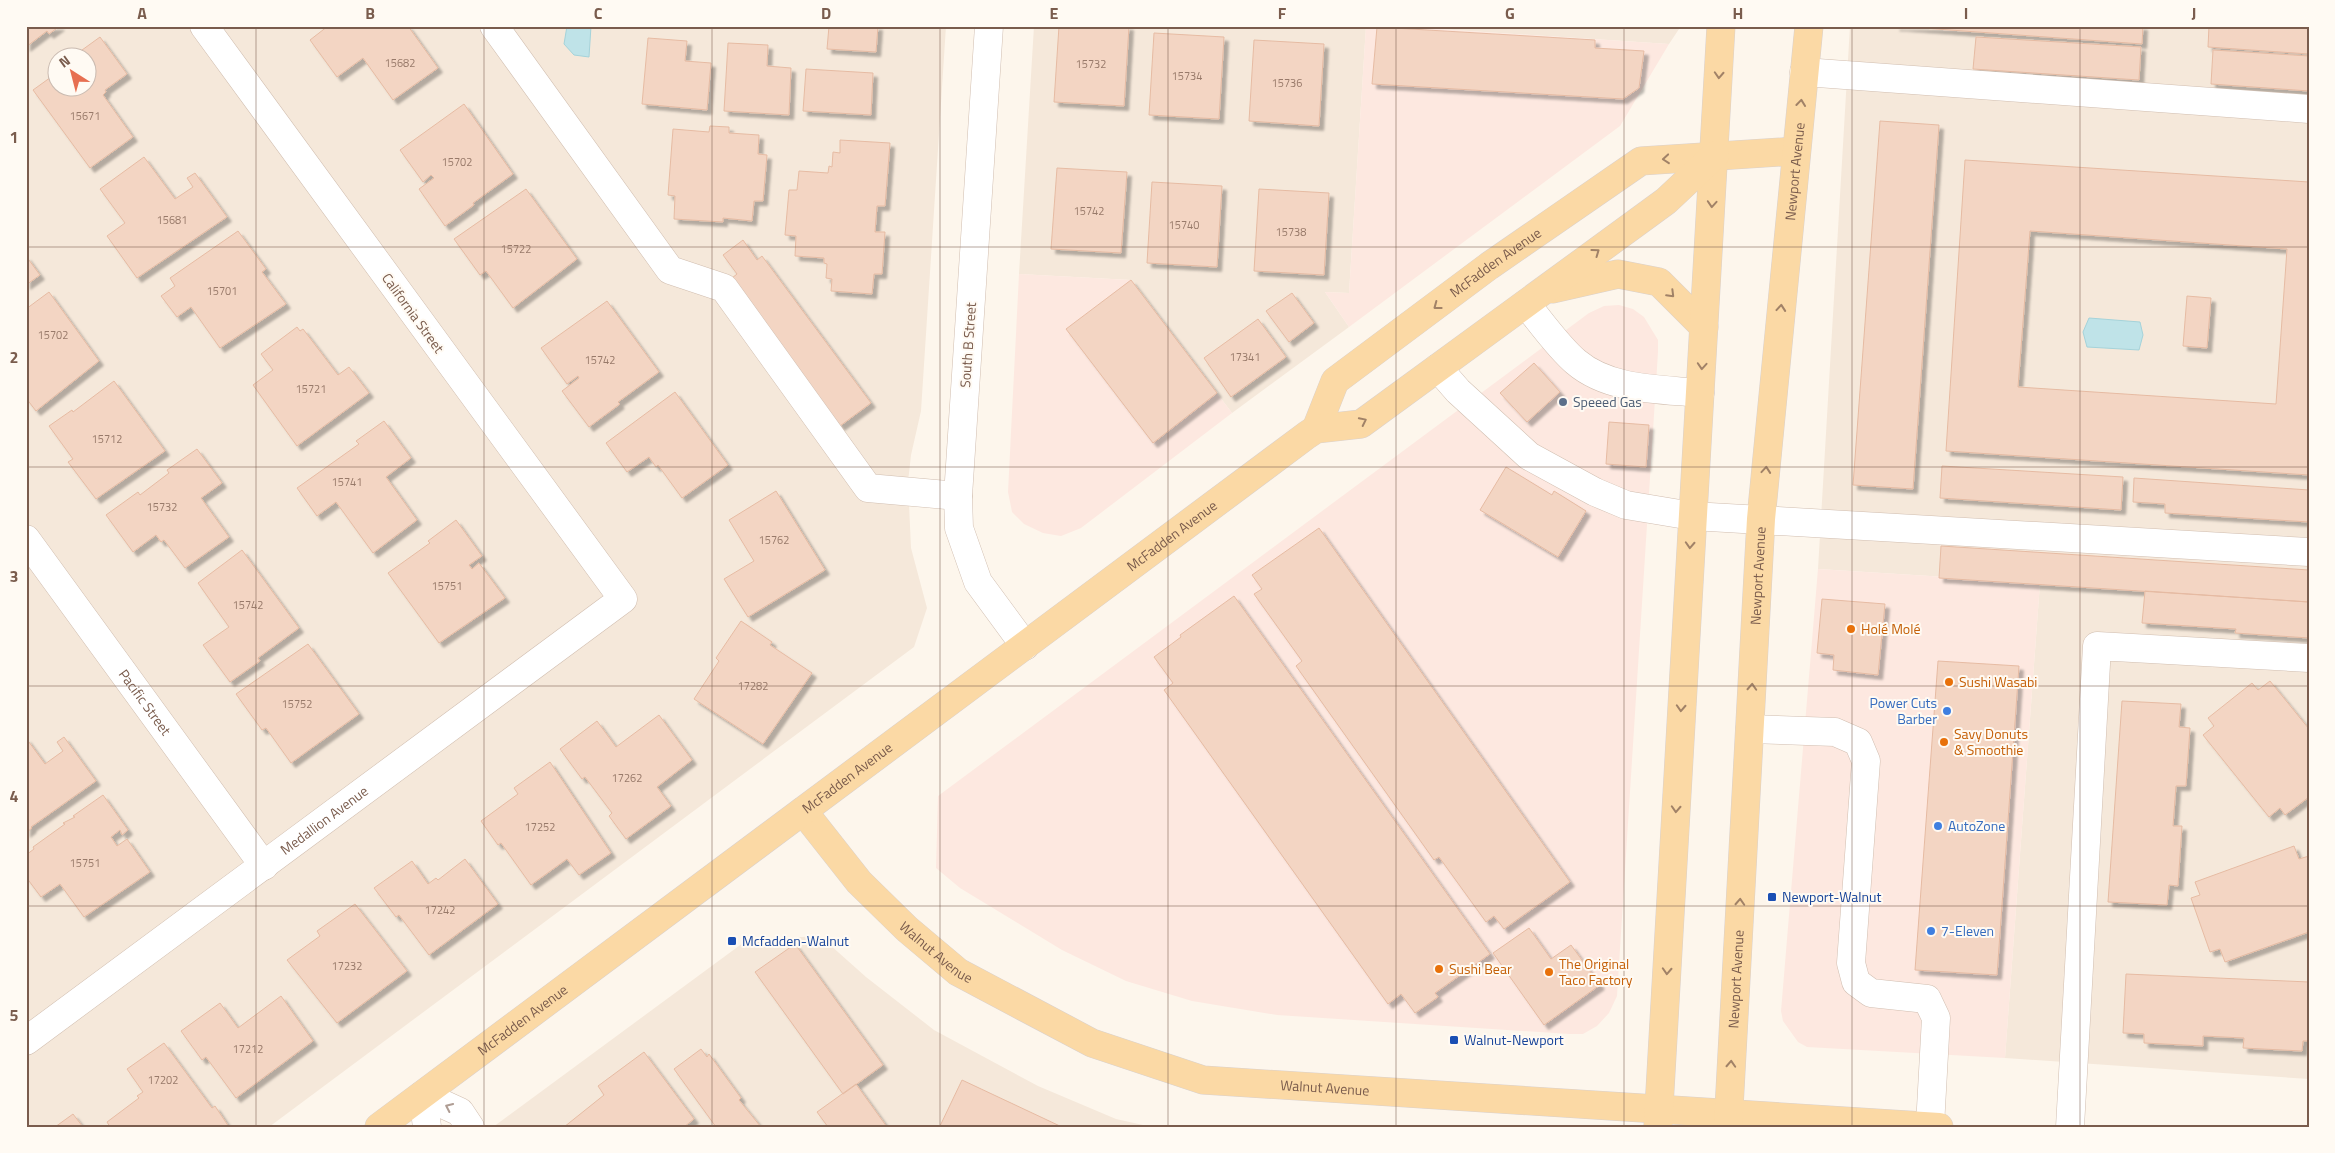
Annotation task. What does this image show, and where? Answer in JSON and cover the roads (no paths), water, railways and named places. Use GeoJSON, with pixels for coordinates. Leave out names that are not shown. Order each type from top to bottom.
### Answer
{"type":"FeatureCollection","features":[{"type":"Feature","properties":{"kind":"main road"},"geometry":{"type":"LineString","coordinates":[[1659,1118],[1692,516],[1722,26]]}},
{"type":"Feature","properties":{"kind":"main road","name":"Newport Avenue"},"geometry":{"type":"LineString","coordinates":[[1728,1120],[1761,519],[1809,26]]}},
{"type":"Feature","properties":{"kind":"main road","name":"McFadden Avenue"},"geometry":{"type":"LineString","coordinates":[[379,1127],[1316,429],[1335,381],[1489,266],[1593,192],[1641,161],[1796,151]]}},
{"type":"Feature","properties":{"kind":"main road"},"geometry":{"type":"LineString","coordinates":[[1316,429],[1361,424],[1666,201],[1715,155]]}},
{"type":"Feature","properties":{"kind":"main road"},"geometry":{"type":"LineString","coordinates":[[1534,297],[1618,274],[1659,282],[1704,328]]}},
{"type":"Feature","properties":{"kind":"main road","name":"Walnut Avenue"},"geometry":{"type":"LineString","coordinates":[[802,811],[859,882],[908,929],[958,972],[1092,1043],[1203,1080],[1659,1118],[1938,1127]]}},
{"type":"Feature","properties":{"kind":"street","name":"California Street"},"geometry":{"type":"LineString","coordinates":[[204,26],[623,599]]}},
{"type":"Feature","properties":{"kind":"street"},"geometry":{"type":"LineString","coordinates":[[494,26],[670,270],[724,288],[868,488],[958,496]]}},
{"type":"Feature","properties":{"kind":"street","name":"South B Street"},"geometry":{"type":"LineString","coordinates":[[989,26],[958,496],[959,528],[978,582],[1025,646]]}},
{"type":"Feature","properties":{"kind":"street"},"geometry":{"type":"LineString","coordinates":[[1804,72],[2309,109]]}},
{"type":"Feature","properties":{"kind":"street"},"geometry":{"type":"LineString","coordinates":[[1534,297],[1575,361],[1594,374],[1623,384],[1700,394]]}},
{"type":"Feature","properties":{"kind":"street"},"geometry":{"type":"LineString","coordinates":[[1438,368],[1458,391],[1529,456],[1595,492],[1626,505],[1692,516],[2309,552]]}},
{"type":"Feature","properties":{"kind":"street","name":"Pacific Street"},"geometry":{"type":"LineString","coordinates":[[26,539],[264,866]]}},
{"type":"Feature","properties":{"kind":"street","name":"Medallion Avenue"},"geometry":{"type":"LineString","coordinates":[[26,1041],[623,599]]}},
{"type":"Feature","properties":{"kind":"street"},"geometry":{"type":"LineString","coordinates":[[2070,1127],[2097,646],[2309,658]]}},
{"type":"Feature","properties":{"kind":"street"},"geometry":{"type":"LineString","coordinates":[[1750,729],[1835,732],[1858,742],[1866,761],[1851,963],[1856,982],[1872,993],[1927,999],[1936,1018],[1930,1126]]}},
{"type":"Feature","properties":{"kind":"street"},"geometry":{"type":"LineString","coordinates":[[423,1094],[426,1127]]}},
{"type":"Feature","properties":{"kind":"street"},"geometry":{"type":"LineString","coordinates":[[423,1094],[460,1112],[470,1127]]}},
{"type":"Feature","properties":{"kind":"water"},"geometry":{"type":"Polygon","coordinates":[[[567,26],[591,26],[589,57],[574,55],[564,44],[567,26]]]}},
{"type":"Feature","properties":{"kind":"water"},"geometry":{"type":"Polygon","coordinates":[[[2089,318],[2140,322],[2143,335],[2139,350],[2087,347],[2083,332],[2089,318]]]}},
{"type":"Feature","properties":{"kind":"place","name":"Speeed Gas"},"geometry":{"type":"Point","coordinates":[1563,402]}},
{"type":"Feature","properties":{"kind":"place","name":"Holé Molé"},"geometry":{"type":"Point","coordinates":[1851,629]}},
{"type":"Feature","properties":{"kind":"place","name":"Sushi Wasabi"},"geometry":{"type":"Point","coordinates":[1949,682]}},
{"type":"Feature","properties":{"kind":"place","name":"Power Cuts Barber"},"geometry":{"type":"Point","coordinates":[1947,711]}},
{"type":"Feature","properties":{"kind":"place","name":"Savy Donuts & Smoothie"},"geometry":{"type":"Point","coordinates":[1944,742]}},
{"type":"Feature","properties":{"kind":"place","name":"AutoZone"},"geometry":{"type":"Point","coordinates":[1938,826]}},
{"type":"Feature","properties":{"kind":"place","name":"Newport-Walnut"},"geometry":{"type":"Point","coordinates":[1772,897]}},
{"type":"Feature","properties":{"kind":"place","name":"7-Eleven"},"geometry":{"type":"Point","coordinates":[1931,931]}},
{"type":"Feature","properties":{"kind":"place","name":"Mcfadden-Walnut"},"geometry":{"type":"Point","coordinates":[732,941]}},
{"type":"Feature","properties":{"kind":"place","name":"Sushi Bear"},"geometry":{"type":"Point","coordinates":[1439,969]}},
{"type":"Feature","properties":{"kind":"place","name":"The Original Taco Factory"},"geometry":{"type":"Point","coordinates":[1549,972]}},
{"type":"Feature","properties":{"kind":"place","name":"Walnut-Newport"},"geometry":{"type":"Point","coordinates":[1454,1040]}}]}
